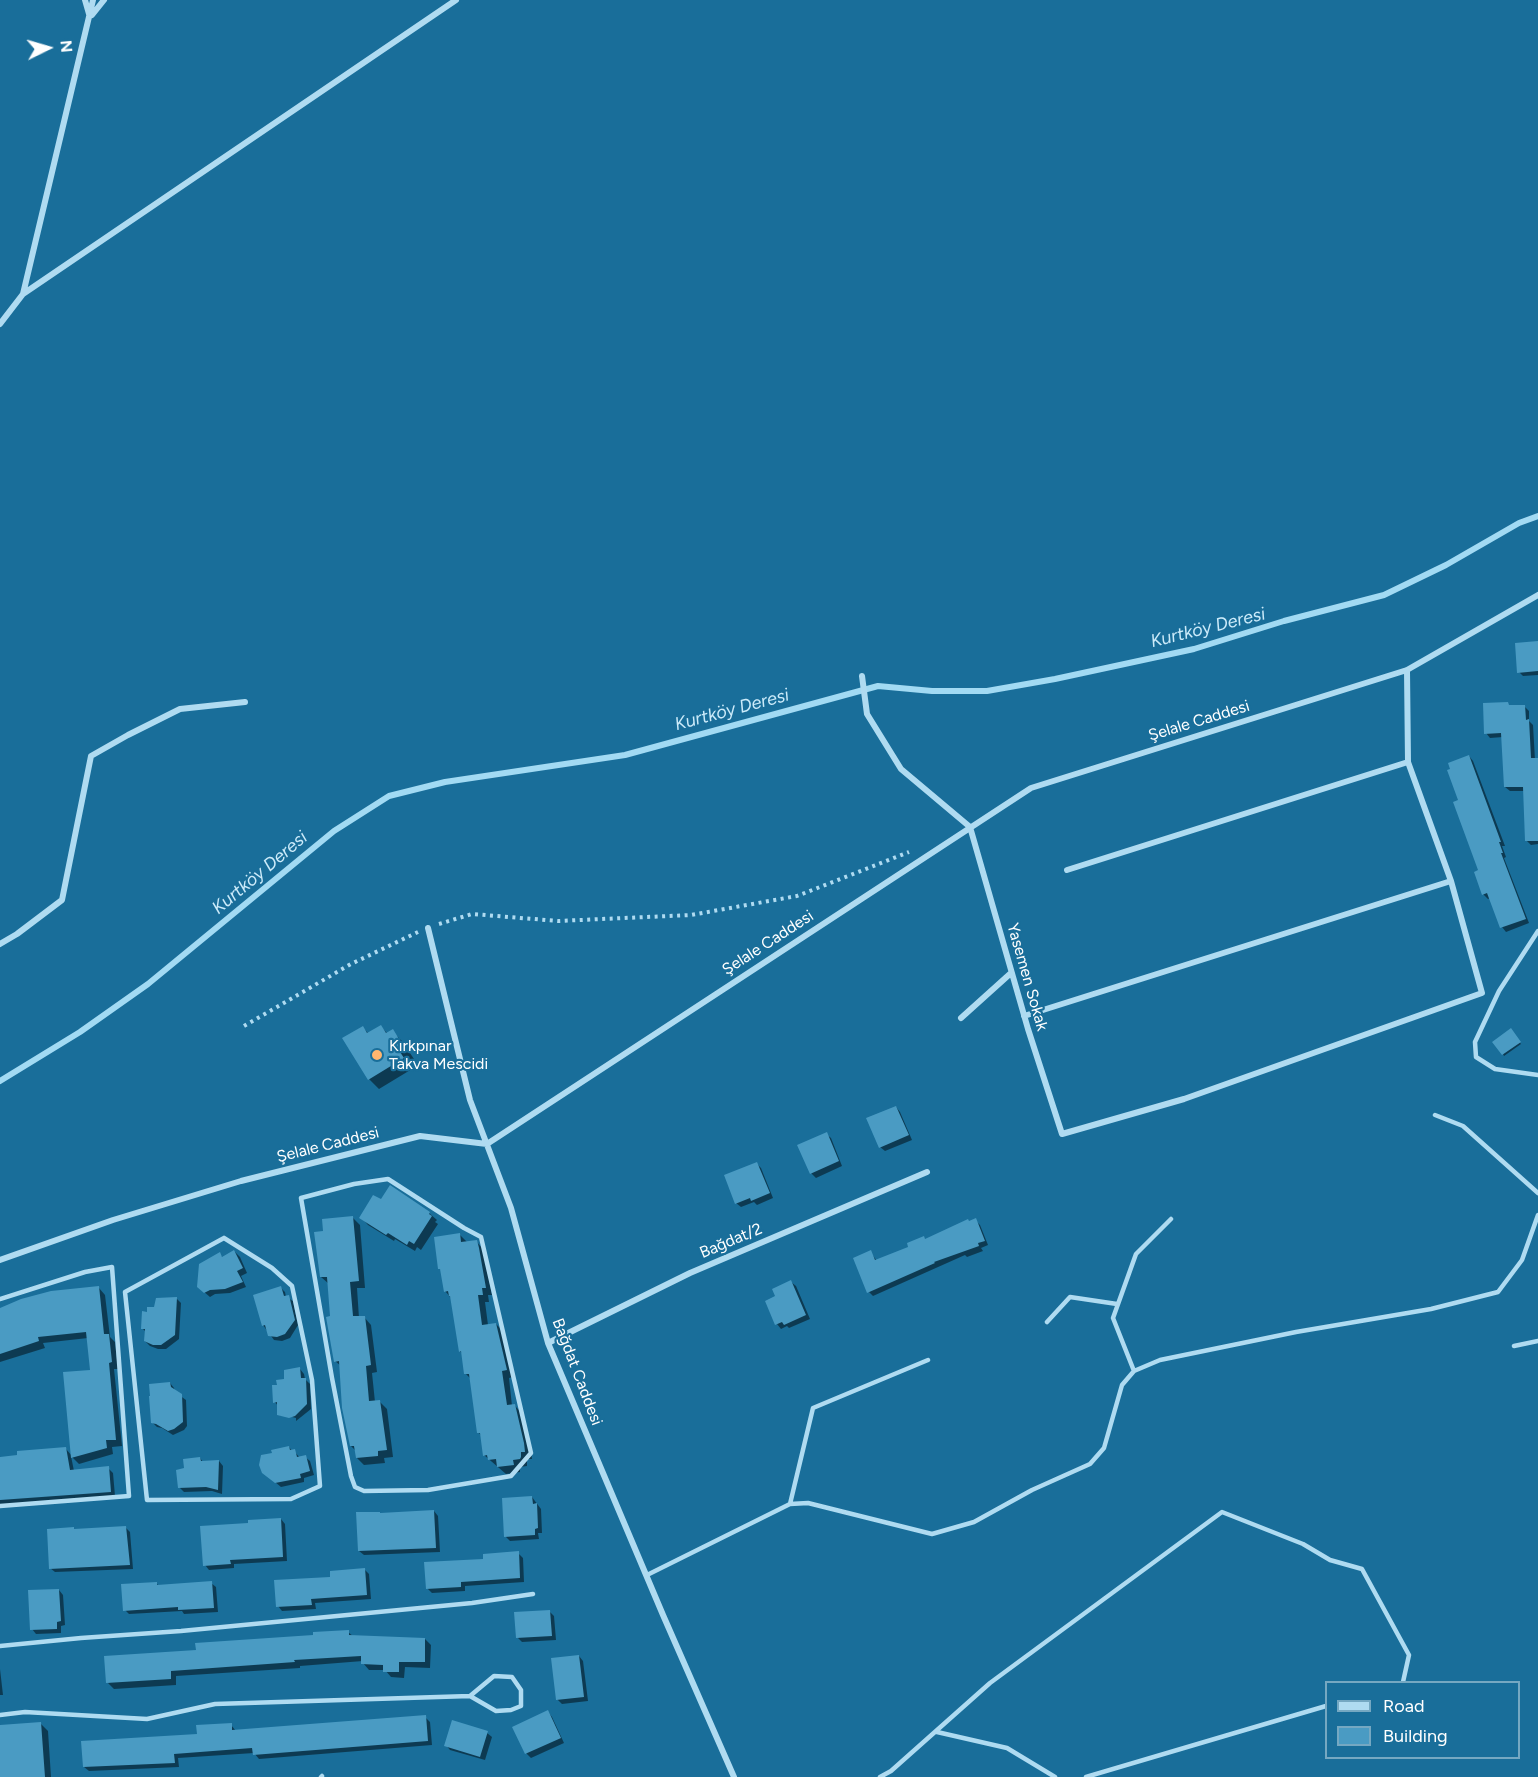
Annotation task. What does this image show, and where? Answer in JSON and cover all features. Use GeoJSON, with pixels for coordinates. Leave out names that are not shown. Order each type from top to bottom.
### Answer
{"type":"FeatureCollection","features":[{"type":"Feature","properties":{"kind":"street"},"geometry":{"type":"LineString","coordinates":[[85,0],[90,18]]}},
{"type":"Feature","properties":{"kind":"street"},"geometry":{"type":"LineString","coordinates":[[23,294],[93,0]]}},
{"type":"Feature","properties":{"kind":"street"},"geometry":{"type":"LineString","coordinates":[[90,18],[104,0]]}},
{"type":"Feature","properties":{"kind":"street"},"geometry":{"type":"LineString","coordinates":[[0,324],[23,294],[456,0]]}},
{"type":"Feature","properties":{"kind":"street","name":"Şelale Caddesi"},"geometry":{"type":"LineString","coordinates":[[0,1260],[113,1220],[241,1181],[420,1136],[487,1144],[1030,788],[1407,670],[1538,595]]}},
{"type":"Feature","properties":{"kind":"street"},"geometry":{"type":"LineString","coordinates":[[1024,1016],[1451,881],[1408,762],[1407,670]]}},
{"type":"Feature","properties":{"kind":"street"},"geometry":{"type":"LineString","coordinates":[[862,676],[867,714],[901,769],[970,827]]}},
{"type":"Feature","properties":{"kind":"street"},"geometry":{"type":"LineString","coordinates":[[0,944],[62,900],[91,756],[180,709],[245,702]]}},
{"type":"Feature","properties":{"kind":"street"},"geometry":{"type":"LineString","coordinates":[[1067,870],[1408,762]]}},
{"type":"Feature","properties":{"kind":"street","name":"Yasemen Sokak"},"geometry":{"type":"LineString","coordinates":[[970,827],[1011,973],[1062,1134],[1184,1099],[1482,993],[1451,881]]}},
{"type":"Feature","properties":{"kind":"street","name":"Bağdat Caddesi"},"geometry":{"type":"LineString","coordinates":[[428,928],[470,1100],[511,1208],[548,1343],[734,1777]]}},
{"type":"Feature","properties":{"kind":"street"},"geometry":{"type":"LineString","coordinates":[[960,1018],[1011,973]]}},
{"type":"Feature","properties":{"kind":"street","name":"Bağdat/2"},"geometry":{"type":"LineString","coordinates":[[548,1343],[690,1273],[927,1172]]}},
{"type":"Feature","properties":{"kind":"lane"},"geometry":{"type":"LineString","coordinates":[[1538,931],[1499,991],[1475,1042],[1476,1058],[1495,1069],[1538,1076]]}},
{"type":"Feature","properties":{"kind":"lane"},"geometry":{"type":"LineString","coordinates":[[1435,1114],[1463,1126],[1538,1193]]}},
{"type":"Feature","properties":{"kind":"lane"},"geometry":{"type":"LineString","coordinates":[[388,1179],[481,1237],[531,1453],[511,1476],[428,1490],[364,1491],[355,1487],[336,1400],[301,1198],[354,1184],[388,1179]]}},
{"type":"Feature","properties":{"kind":"lane"},"geometry":{"type":"LineString","coordinates":[[647,1575],[790,1504],[808,1503],[932,1534],[974,1522],[1032,1490],[1090,1464],[1104,1448],[1122,1385],[1134,1371],[1160,1360],[1296,1332],[1431,1309],[1498,1292],[1522,1260],[1538,1215]]}},
{"type":"Feature","properties":{"kind":"lane"},"geometry":{"type":"LineString","coordinates":[[1134,1371],[1113,1318],[1136,1254],[1171,1219]]}},
{"type":"Feature","properties":{"kind":"lane"},"geometry":{"type":"LineString","coordinates":[[224,1238],[272,1268],[292,1286],[312,1380],[320,1486],[291,1499],[147,1500],[125,1292],[224,1238]]}},
{"type":"Feature","properties":{"kind":"lane"},"geometry":{"type":"LineString","coordinates":[[0,1299],[85,1272],[112,1267],[129,1496],[0,1506]]}},
{"type":"Feature","properties":{"kind":"lane"},"geometry":{"type":"LineString","coordinates":[[1047,1322],[1070,1297],[1117,1304]]}},
{"type":"Feature","properties":{"kind":"lane"},"geometry":{"type":"LineString","coordinates":[[1514,1346],[1538,1341]]}},
{"type":"Feature","properties":{"kind":"lane"},"geometry":{"type":"LineString","coordinates":[[790,1504],[813,1408],[928,1360]]}},
{"type":"Feature","properties":{"kind":"lane"},"geometry":{"type":"LineString","coordinates":[[880,1777],[891,1771],[937,1732],[990,1683],[1222,1512],[1303,1544],[1330,1560],[1362,1569],[1409,1655],[1403,1681]]}},
{"type":"Feature","properties":{"kind":"lane"},"geometry":{"type":"LineString","coordinates":[[0,1646],[193,1630],[437,1606],[533,1594]]}},
{"type":"Feature","properties":{"kind":"lane"},"geometry":{"type":"LineString","coordinates":[[0,1715],[25,1712],[147,1719],[215,1704],[470,1696],[496,1711],[511,1710],[521,1706],[521,1690],[512,1677],[494,1676],[470,1696]]}},
{"type":"Feature","properties":{"kind":"lane"},"geometry":{"type":"LineString","coordinates":[[1086,1777],[1325,1706]]}},
{"type":"Feature","properties":{"kind":"lane"},"geometry":{"type":"LineString","coordinates":[[937,1732],[1007,1748],[1055,1777]]}},
{"type":"Feature","properties":{"kind":"path"},"geometry":{"type":"LineString","coordinates":[[244,1026],[351,964],[428,928],[472,914],[558,921],[691,915],[797,896],[916,849]]}},
{"type":"Feature","properties":{"kind":"building"},"geometry":{"type":"Polygon","coordinates":[[[1538,641],[1538,671],[1517,673],[1515,643],[1538,641]]]}},
{"type":"Feature","properties":{"kind":"building"},"geometry":{"type":"Polygon","coordinates":[[[1508,702],[1509,705],[1525,705],[1526,720],[1529,719],[1531,758],[1538,758],[1538,841],[1525,841],[1523,787],[1504,787],[1501,733],[1484,734],[1483,703],[1508,702]]]}},
{"type":"Feature","properties":{"kind":"building"},"geometry":{"type":"Polygon","coordinates":[[[1469,755],[1501,842],[1499,842],[1503,853],[1501,853],[1526,919],[1500,928],[1487,893],[1482,895],[1474,872],[1478,870],[1453,802],[1458,800],[1447,770],[1450,769],[1448,763],[1469,755]]]}},
{"type":"Feature","properties":{"kind":"building","name":"Kırkpınar Takva Mescidi"},"geometry":{"type":"Polygon","coordinates":[[[381,1025],[386,1033],[393,1029],[405,1049],[400,1052],[404,1058],[368,1080],[342,1038],[363,1026],[367,1033],[381,1025]]]}},
{"type":"Feature","properties":{"kind":"building"},"geometry":{"type":"Polygon","coordinates":[[[1511,1028],[1521,1042],[1502,1055],[1492,1042],[1511,1028]]]}},
{"type":"Feature","properties":{"kind":"building"},"geometry":{"type":"Polygon","coordinates":[[[896,1106],[909,1135],[879,1148],[866,1118],[896,1106]]]}},
{"type":"Feature","properties":{"kind":"building"},"geometry":{"type":"Polygon","coordinates":[[[827,1132],[839,1161],[810,1174],[797,1145],[827,1132]]]}},
{"type":"Feature","properties":{"kind":"building"},"geometry":{"type":"Polygon","coordinates":[[[757,1162],[770,1193],[751,1201],[750,1198],[735,1204],[724,1175],[757,1162]]]}},
{"type":"Feature","properties":{"kind":"building"},"geometry":{"type":"Polygon","coordinates":[[[390,1185],[430,1212],[432,1216],[414,1244],[409,1241],[407,1245],[359,1218],[373,1195],[381,1199],[390,1185]]]}},
{"type":"Feature","properties":{"kind":"building"},"geometry":{"type":"Polygon","coordinates":[[[353,1216],[359,1281],[350,1282],[353,1316],[365,1316],[371,1365],[366,1366],[369,1401],[380,1400],[387,1450],[378,1451],[378,1456],[356,1458],[354,1446],[350,1446],[342,1408],[339,1361],[334,1362],[326,1317],[330,1316],[327,1277],[320,1277],[314,1232],[323,1231],[322,1219],[353,1216]]]}},
{"type":"Feature","properties":{"kind":"building"},"geometry":{"type":"Polygon","coordinates":[[[976,1218],[985,1241],[978,1243],[979,1246],[934,1262],[867,1293],[853,1258],[871,1250],[875,1260],[908,1247],[907,1243],[924,1236],[925,1239],[968,1219],[969,1221],[976,1218]]]}},
{"type":"Feature","properties":{"kind":"building"},"geometry":{"type":"Polygon","coordinates":[[[460,1233],[461,1242],[477,1240],[479,1248],[486,1288],[482,1288],[483,1295],[478,1295],[482,1325],[496,1323],[507,1370],[502,1371],[507,1405],[515,1404],[524,1443],[525,1452],[521,1452],[520,1459],[513,1460],[514,1465],[497,1467],[496,1459],[488,1460],[487,1455],[483,1456],[480,1433],[477,1433],[469,1374],[464,1374],[450,1296],[448,1291],[444,1292],[440,1269],[438,1269],[434,1237],[460,1233]]]}},
{"type":"Feature","properties":{"kind":"building"},"geometry":{"type":"Polygon","coordinates":[[[234,1250],[243,1268],[237,1271],[243,1282],[225,1289],[210,1290],[204,1293],[197,1287],[199,1264],[220,1252],[222,1257],[234,1250]]]}},
{"type":"Feature","properties":{"kind":"building"},"geometry":{"type":"Polygon","coordinates":[[[791,1280],[806,1315],[784,1325],[782,1322],[775,1325],[765,1301],[775,1296],[772,1289],[791,1280]]]}},
{"type":"Feature","properties":{"kind":"building"},"geometry":{"type":"Polygon","coordinates":[[[99,1286],[104,1334],[109,1334],[112,1362],[109,1363],[116,1440],[106,1440],[107,1448],[71,1458],[63,1372],[90,1370],[86,1332],[38,1337],[39,1341],[0,1354],[0,1308],[21,1299],[51,1291],[99,1286]]]}},
{"type":"Feature","properties":{"kind":"building"},"geometry":{"type":"Polygon","coordinates":[[[281,1286],[284,1296],[289,1295],[295,1320],[285,1334],[277,1337],[268,1336],[265,1325],[262,1326],[253,1295],[281,1286]]]}},
{"type":"Feature","properties":{"kind":"building"},"geometry":{"type":"Polygon","coordinates":[[[177,1297],[175,1335],[161,1345],[153,1345],[144,1341],[145,1329],[141,1329],[142,1311],[147,1312],[147,1307],[154,1307],[156,1298],[177,1297]]]}},
{"type":"Feature","properties":{"kind":"building"},"geometry":{"type":"Polygon","coordinates":[[[300,1367],[301,1378],[306,1378],[307,1404],[295,1416],[289,1418],[277,1415],[277,1402],[273,1403],[272,1385],[277,1385],[276,1380],[284,1379],[284,1370],[300,1367]]]}},
{"type":"Feature","properties":{"kind":"building"},"geometry":{"type":"Polygon","coordinates":[[[170,1382],[171,1387],[182,1394],[183,1422],[168,1431],[151,1423],[149,1384],[170,1382]]]}},
{"type":"Feature","properties":{"kind":"building"},"geometry":{"type":"Polygon","coordinates":[[[289,1446],[290,1450],[295,1449],[297,1457],[306,1455],[310,1471],[300,1474],[301,1478],[275,1483],[262,1473],[259,1465],[261,1455],[289,1446]]]}},
{"type":"Feature","properties":{"kind":"building"},"geometry":{"type":"Polygon","coordinates":[[[66,1447],[70,1470],[109,1466],[111,1492],[0,1500],[0,1457],[17,1455],[17,1451],[66,1447]]]}},
{"type":"Feature","properties":{"kind":"building"},"geometry":{"type":"Polygon","coordinates":[[[200,1457],[201,1461],[219,1460],[218,1490],[206,1487],[178,1488],[176,1470],[184,1468],[183,1459],[200,1457]]]}},
{"type":"Feature","properties":{"kind":"building"},"geometry":{"type":"Polygon","coordinates":[[[532,1496],[533,1504],[537,1503],[538,1528],[535,1529],[535,1535],[504,1537],[502,1498],[532,1496]]]}},
{"type":"Feature","properties":{"kind":"building"},"geometry":{"type":"Polygon","coordinates":[[[434,1510],[436,1548],[358,1551],[356,1512],[434,1510]]]}},
{"type":"Feature","properties":{"kind":"building"},"geometry":{"type":"Polygon","coordinates":[[[281,1518],[283,1557],[230,1560],[231,1564],[203,1566],[200,1526],[281,1518]]]}},
{"type":"Feature","properties":{"kind":"building"},"geometry":{"type":"Polygon","coordinates":[[[126,1526],[130,1565],[49,1569],[47,1529],[126,1526]]]}},
{"type":"Feature","properties":{"kind":"building"},"geometry":{"type":"Polygon","coordinates":[[[519,1551],[520,1578],[461,1582],[461,1587],[426,1589],[424,1562],[483,1559],[483,1554],[519,1551]]]}},
{"type":"Feature","properties":{"kind":"building"},"geometry":{"type":"Polygon","coordinates":[[[365,1568],[367,1595],[311,1599],[312,1605],[276,1607],[274,1580],[330,1577],[330,1571],[365,1568]]]}},
{"type":"Feature","properties":{"kind":"building"},"geometry":{"type":"Polygon","coordinates":[[[212,1581],[214,1608],[178,1610],[178,1607],[123,1611],[121,1584],[157,1582],[157,1585],[212,1581]]]}},
{"type":"Feature","properties":{"kind":"building"},"geometry":{"type":"Polygon","coordinates":[[[59,1589],[61,1621],[57,1622],[57,1629],[30,1630],[28,1590],[59,1589]]]}},
{"type":"Feature","properties":{"kind":"building"},"geometry":{"type":"Polygon","coordinates":[[[550,1610],[552,1636],[516,1638],[514,1612],[550,1610]]]}},
{"type":"Feature","properties":{"kind":"building"},"geometry":{"type":"Polygon","coordinates":[[[349,1630],[349,1635],[425,1638],[425,1662],[399,1662],[399,1672],[383,1672],[383,1665],[361,1664],[361,1656],[294,1660],[295,1662],[171,1671],[171,1679],[106,1683],[104,1656],[196,1650],[195,1643],[313,1635],[313,1632],[349,1630]]]}},
{"type":"Feature","properties":{"kind":"building"},"geometry":{"type":"Polygon","coordinates":[[[579,1655],[584,1697],[556,1700],[551,1658],[579,1655]]]}},
{"type":"Feature","properties":{"kind":"building"},"geometry":{"type":"Polygon","coordinates":[[[548,1710],[561,1738],[525,1754],[512,1727],[548,1710]]]}},
{"type":"Feature","properties":{"kind":"building"},"geometry":{"type":"Polygon","coordinates":[[[426,1715],[428,1741],[253,1755],[252,1748],[174,1754],[175,1763],[83,1767],[81,1741],[197,1734],[196,1725],[232,1723],[232,1730],[426,1715]]]}},
{"type":"Feature","properties":{"kind":"building"},"geometry":{"type":"Polygon","coordinates":[[[452,1720],[488,1731],[480,1757],[444,1746],[452,1720]]]}},
{"type":"Feature","properties":{"kind":"building"},"geometry":{"type":"Polygon","coordinates":[[[41,1722],[45,1777],[0,1777],[0,1725],[41,1722]]]}},
{"type":"Feature","properties":{"kind":"waterway","name":"Kurtköy Deresi"},"geometry":{"type":"LineString","coordinates":[[0,1081],[80,1032],[148,984],[334,831],[389,796],[445,782],[625,755],[878,686],[932,691],[987,691],[1194,649],[1284,621],[1384,595],[1446,565],[1519,523],[1538,516]]}},
{"type":"Feature","properties":{"kind":"place","name":"Kırkpınar Takva Mescidi"},"geometry":{"type":"Point","coordinates":[377,1055]}}]}
